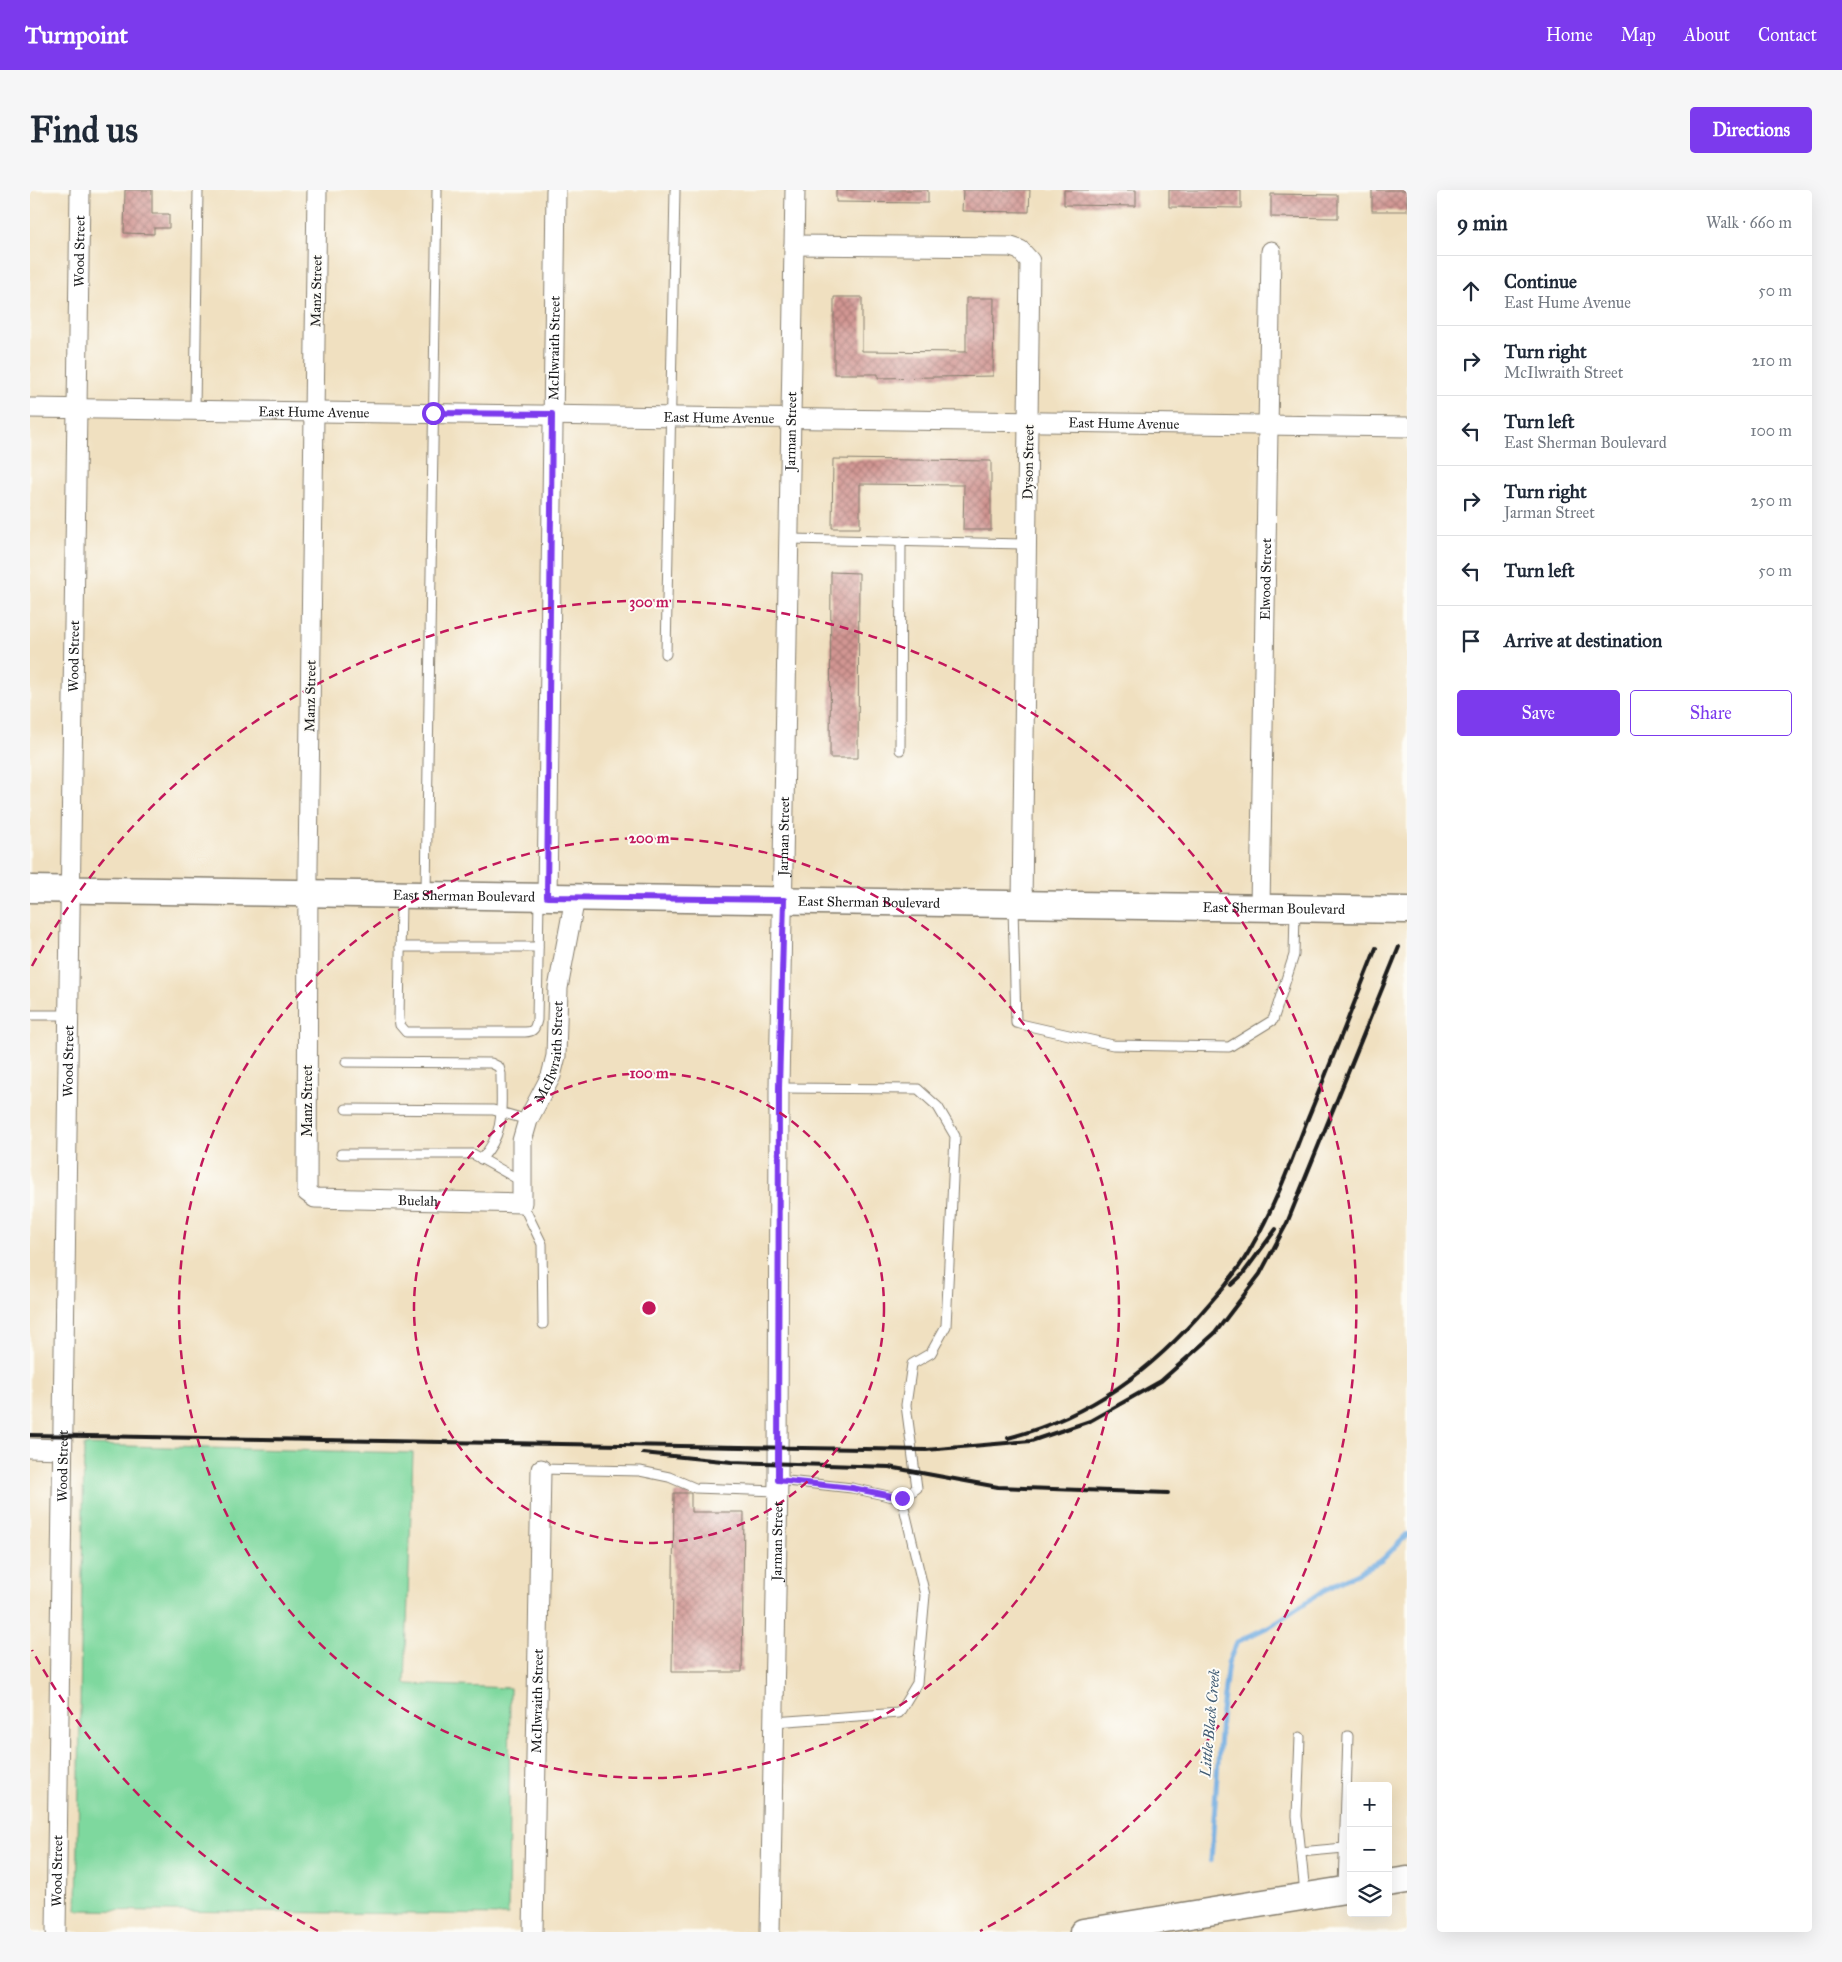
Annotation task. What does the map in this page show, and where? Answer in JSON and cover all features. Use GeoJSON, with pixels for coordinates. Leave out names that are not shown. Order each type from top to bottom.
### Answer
{"type":"FeatureCollection","features":[{"type":"Feature","properties":{"kind":"main road","name":"East Sherman Boulevard"},"geometry":{"type":"LineString","coordinates":[[30,889],[1407,910]]}},
{"type":"Feature","properties":{"kind":"main road"},"geometry":{"type":"LineString","coordinates":[[1392,1882],[1407,1880]]}},
{"type":"Feature","properties":{"kind":"main road"},"geometry":{"type":"LineString","coordinates":[[1083,1932],[1347,1889]]}},
{"type":"Feature","properties":{"kind":"street","name":"Wood Street"},"geometry":{"type":"LineString","coordinates":[[56,1932],[80,190]]}},
{"type":"Feature","properties":{"kind":"street","name":"Manz Street"},"geometry":{"type":"LineString","coordinates":[[315,1198],[306,1192],[308,894],[318,190]]}},
{"type":"Feature","properties":{"kind":"street","name":"McIlwraith Street"},"geometry":{"type":"LineString","coordinates":[[543,897],[556,190]]}},
{"type":"Feature","properties":{"kind":"street","name":"Jarman Street"},"geometry":{"type":"LineString","coordinates":[[770,1932],[777,1485],[779,1088],[784,900],[795,190]]}},
{"type":"Feature","properties":{"kind":"street","name":"Dyson Street"},"geometry":{"type":"LineString","coordinates":[[794,245],[1011,247],[1020,250],[1026,255],[1030,267],[1027,544],[1018,904]]}},
{"type":"Feature","properties":{"kind":"street","name":"Elwood Street"},"geometry":{"type":"LineString","coordinates":[[1260,908],[1271,251]]}},
{"type":"Feature","properties":{"kind":"street","name":"East Hume Avenue"},"geometry":{"type":"LineString","coordinates":[[30,408],[1028,420],[1407,427]]}},
{"type":"Feature","properties":{"kind":"street","name":"McIlwraith Street"},"geometry":{"type":"LineString","coordinates":[[522,1203],[522,1141],[528,1120],[551,1076],[556,1056],[558,988],[575,898]]}},
{"type":"Feature","properties":{"kind":"street","name":"Buelah"},"geometry":{"type":"LineString","coordinates":[[315,1198],[522,1203]]}},
{"type":"Feature","properties":{"kind":"street"},"geometry":{"type":"LineString","coordinates":[[30,1448],[62,1449]]}},
{"type":"Feature","properties":{"kind":"street","name":"McIlwraith Street"},"geometry":{"type":"LineString","coordinates":[[533,1932],[541,1469]]}},
{"type":"Feature","properties":{"kind":"lane"},"geometry":{"type":"LineString","coordinates":[[195,410],[198,190]]}},
{"type":"Feature","properties":{"kind":"lane"},"geometry":{"type":"LineString","coordinates":[[437,190],[433,413],[414,895],[400,947],[400,1025],[406,1032],[531,1032],[535,1028],[537,1020],[538,947],[543,897]]}},
{"type":"Feature","properties":{"kind":"lane"},"geometry":{"type":"LineString","coordinates":[[666,654],[675,190]]}},
{"type":"Feature","properties":{"kind":"lane"},"geometry":{"type":"LineString","coordinates":[[790,539],[1027,544]]}},
{"type":"Feature","properties":{"kind":"lane"},"geometry":{"type":"LineString","coordinates":[[900,750],[901,541]]}},
{"type":"Feature","properties":{"kind":"lane"},"geometry":{"type":"LineString","coordinates":[[1018,904],[1016,1023],[1113,1045],[1174,1047],[1229,1047],[1273,1020],[1294,955],[1295,908]]}},
{"type":"Feature","properties":{"kind":"lane"},"geometry":{"type":"LineString","coordinates":[[400,947],[538,947]]}},
{"type":"Feature","properties":{"kind":"lane"},"geometry":{"type":"LineString","coordinates":[[30,1015],[69,1015]]}},
{"type":"Feature","properties":{"kind":"lane"},"geometry":{"type":"LineString","coordinates":[[346,1062],[491,1063],[499,1067],[501,1074],[499,1132],[492,1146],[481,1159]]}},
{"type":"Feature","properties":{"kind":"lane"},"geometry":{"type":"LineString","coordinates":[[541,1469],[640,1471],[669,1477],[695,1488],[777,1485],[852,1488],[902,1498],[917,1488],[906,1405],[912,1364],[931,1353],[946,1326],[954,1136],[938,1107],[918,1089],[779,1088]]}},
{"type":"Feature","properties":{"kind":"lane"},"geometry":{"type":"LineString","coordinates":[[346,1110],[493,1110],[528,1120]]}},
{"type":"Feature","properties":{"kind":"lane"},"geometry":{"type":"LineString","coordinates":[[341,1154],[473,1154],[521,1181]]}},
{"type":"Feature","properties":{"kind":"lane"},"geometry":{"type":"LineString","coordinates":[[522,1203],[542,1244],[543,1324]]}},
{"type":"Feature","properties":{"kind":"lane"},"geometry":{"type":"LineString","coordinates":[[774,1722],[899,1713],[917,1683],[925,1595],[902,1498]]}},
{"type":"Feature","properties":{"kind":"lane"},"geometry":{"type":"LineString","coordinates":[[1347,1889],[1344,1848],[1348,1736]]}},
{"type":"Feature","properties":{"kind":"lane"},"geometry":{"type":"LineString","coordinates":[[1300,1737],[1297,1816],[1306,1896]]}},
{"type":"Feature","properties":{"kind":"lane"},"geometry":{"type":"LineString","coordinates":[[1300,1852],[1344,1848]]}},
{"type":"Feature","properties":{"kind":"green space"},"geometry":{"type":"Polygon","coordinates":[[[84,1445],[413,1453],[405,1684],[510,1688],[508,1915],[77,1910],[84,1445]]]}},
{"type":"Feature","properties":{"kind":"building"},"geometry":{"type":"Polygon","coordinates":[[[125,190],[152,190],[152,214],[169,214],[169,228],[154,228],[154,234],[124,233],[125,190]]]}},
{"type":"Feature","properties":{"kind":"building"},"geometry":{"type":"Polygon","coordinates":[[[836,190],[928,190],[928,203],[836,202],[836,190]]]}},
{"type":"Feature","properties":{"kind":"building"},"geometry":{"type":"Polygon","coordinates":[[[963,190],[1030,190],[1029,212],[962,211],[963,190]]]}},
{"type":"Feature","properties":{"kind":"building"},"geometry":{"type":"Polygon","coordinates":[[[1064,190],[1136,190],[1136,206],[1064,205],[1064,190]]]}},
{"type":"Feature","properties":{"kind":"building"},"geometry":{"type":"Polygon","coordinates":[[[1169,190],[1241,190],[1241,208],[1169,207],[1169,190]]]}},
{"type":"Feature","properties":{"kind":"building"},"geometry":{"type":"Polygon","coordinates":[[[1372,190],[1407,190],[1407,211],[1372,211],[1372,190]]]}},
{"type":"Feature","properties":{"kind":"building"},"geometry":{"type":"Polygon","coordinates":[[[1271,194],[1338,195],[1338,218],[1271,217],[1271,194]]]}},
{"type":"Feature","properties":{"kind":"building"},"geometry":{"type":"Polygon","coordinates":[[[834,297],[862,297],[862,351],[966,352],[966,298],[994,298],[993,376],[878,378],[878,374],[834,374],[834,297]]]}},
{"type":"Feature","properties":{"kind":"building"},"geometry":{"type":"Polygon","coordinates":[[[833,459],[991,461],[991,530],[963,530],[964,485],[860,484],[860,528],[832,528],[833,459]]]}},
{"type":"Feature","properties":{"kind":"building"},"geometry":{"type":"Polygon","coordinates":[[[831,572],[859,573],[858,758],[830,758],[831,572]]]}},
{"type":"Feature","properties":{"kind":"building"},"geometry":{"type":"Polygon","coordinates":[[[674,1493],[691,1493],[691,1512],[744,1512],[742,1672],[672,1672],[674,1493]]]}},
{"type":"Feature","properties":{"kind":"waterway","name":"Little Black Creek"},"geometry":{"type":"LineString","coordinates":[[1211,1860],[1221,1719],[1228,1663],[1237,1642],[1270,1626],[1325,1590],[1382,1560],[1407,1535]]}},
{"type":"Feature","properties":{"kind":"railway"},"geometry":{"type":"LineString","coordinates":[[30,1435],[926,1450],[1031,1441],[1090,1421],[1161,1381],[1215,1333],[1260,1274],[1287,1223],[1399,947]]}},
{"type":"Feature","properties":{"kind":"railway"},"geometry":{"type":"LineString","coordinates":[[1008,1438],[1038,1429],[1067,1417],[1118,1388],[1165,1350],[1233,1276],[1249,1252],[1275,1200],[1376,948]]}},
{"type":"Feature","properties":{"kind":"railway"},"geometry":{"type":"LineString","coordinates":[[1231,1285],[1242,1275],[1276,1229]]}},
{"type":"Feature","properties":{"kind":"railway"},"geometry":{"type":"LineString","coordinates":[[643,1453],[732,1462],[889,1467],[998,1487],[1168,1493]]}},
{"type":"Feature","properties":{"kind":"route"},"geometry":{"type":"LineString","coordinates":[[433,413],[552,414],[547,897],[784,900],[779,1088],[778,1480],[852,1488],[902,1498]]}}]}
